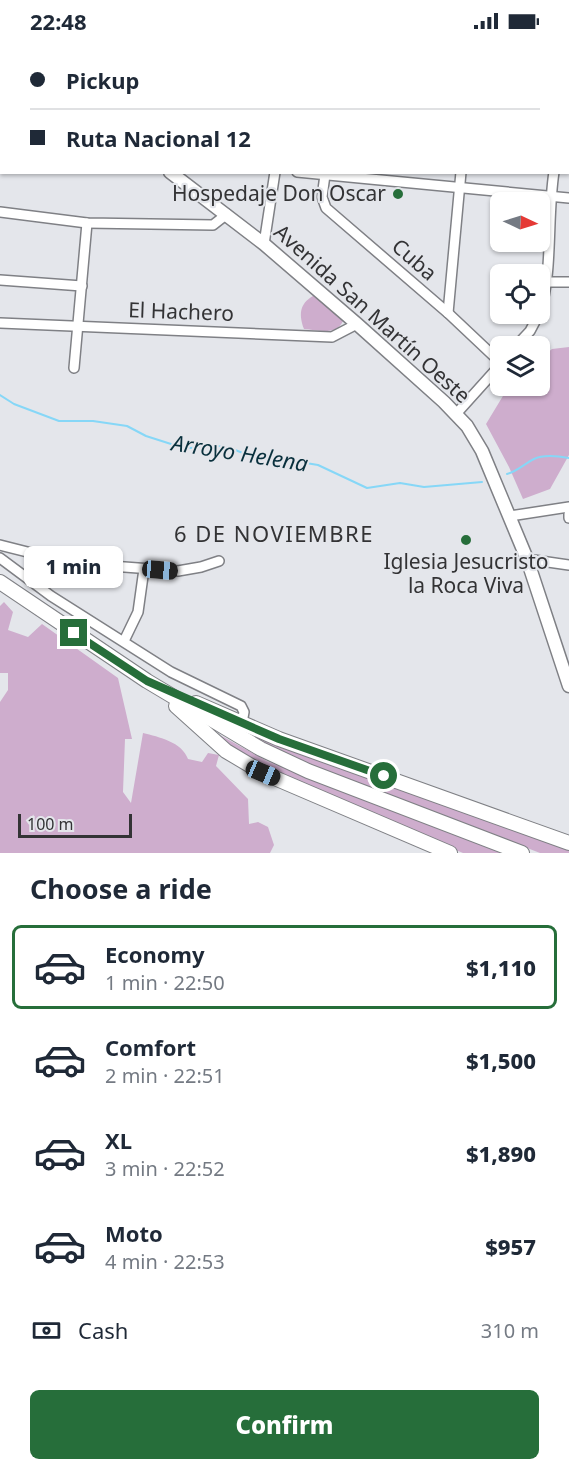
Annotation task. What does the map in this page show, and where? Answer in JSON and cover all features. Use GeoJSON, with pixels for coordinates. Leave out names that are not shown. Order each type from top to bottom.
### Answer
{"type":"FeatureCollection","features":[{"type":"Feature","properties":{"kind":"highway"},"geometry":{"type":"LineString","coordinates":[[0,582],[147,681],[282,760],[522,853]]}},
{"type":"Feature","properties":{"kind":"highway"},"geometry":{"type":"LineString","coordinates":[[147,681],[279,739],[569,843]]}},
{"type":"Feature","properties":{"kind":"highway"},"geometry":{"type":"LineString","coordinates":[[147,681],[226,751],[245,763],[263,773],[450,853]]}},
{"type":"Feature","properties":{"kind":"highway"},"geometry":{"type":"LineString","coordinates":[[552,836],[569,835]]}},
{"type":"Feature","properties":{"kind":"main road","name":"Avenida San Martín Oeste"},"geometry":{"type":"LineString","coordinates":[[174,174],[264,244],[357,324],[467,426],[482,451],[527,559],[569,686]]}},
{"type":"Feature","properties":{"kind":"street"},"geometry":{"type":"LineString","coordinates":[[264,244],[275,174]]}},
{"type":"Feature","properties":{"kind":"street"},"geometry":{"type":"LineString","coordinates":[[316,174],[368,176],[493,192]]}},
{"type":"Feature","properties":{"kind":"street"},"geometry":{"type":"LineString","coordinates":[[448,313],[460,174]]}},
{"type":"Feature","properties":{"kind":"street"},"geometry":{"type":"LineString","coordinates":[[554,174],[550,197],[569,198]]}},
{"type":"Feature","properties":{"kind":"street","name":"Cuba"},"geometry":{"type":"LineString","coordinates":[[325,175],[322,197],[326,208],[448,313],[490,353]]}},
{"type":"Feature","properties":{"kind":"street"},"geometry":{"type":"LineString","coordinates":[[0,212],[87,223],[213,225],[226,214]]}},
{"type":"Feature","properties":{"kind":"street"},"geometry":{"type":"LineString","coordinates":[[74,368],[87,223]]}},
{"type":"Feature","properties":{"kind":"street"},"geometry":{"type":"LineString","coordinates":[[0,280],[82,286]]}},
{"type":"Feature","properties":{"kind":"street"},"geometry":{"type":"LineString","coordinates":[[550,282],[569,282]]}},
{"type":"Feature","properties":{"kind":"street","name":"El Hachero"},"geometry":{"type":"LineString","coordinates":[[0,323],[332,337],[357,324]]}},
{"type":"Feature","properties":{"kind":"street"},"geometry":{"type":"LineString","coordinates":[[456,414],[490,376]]}},
{"type":"Feature","properties":{"kind":"street"},"geometry":{"type":"LineString","coordinates":[[510,516],[569,507]]}},
{"type":"Feature","properties":{"kind":"street"},"geometry":{"type":"LineString","coordinates":[[0,545],[55,560],[178,571],[219,561]]}},
{"type":"Feature","properties":{"kind":"street"},"geometry":{"type":"LineString","coordinates":[[0,558],[51,596],[171,672],[241,706],[244,712],[242,723]]}},
{"type":"Feature","properties":{"kind":"street"},"geometry":{"type":"LineString","coordinates":[[527,559],[569,565]]}},
{"type":"Feature","properties":{"kind":"street"},"geometry":{"type":"LineString","coordinates":[[124,641],[138,612],[144,568]]}},
{"type":"Feature","properties":{"kind":"shaded area"},"geometry":{"type":"Polygon","coordinates":[[[313,296],[330,305],[343,321],[340,326],[326,331],[304,329],[301,310],[308,299],[313,296]]]}},
{"type":"Feature","properties":{"kind":"shaded area"},"geometry":{"type":"Polygon","coordinates":[[[569,347],[569,455],[550,489],[523,499],[486,424],[503,396],[550,396],[550,351],[569,347]]]}},
{"type":"Feature","properties":{"kind":"shaded area"},"geometry":{"type":"Polygon","coordinates":[[[4,602],[13,612],[8,630],[28,637],[42,624],[118,678],[132,739],[125,739],[123,792],[131,803],[143,733],[175,744],[181,748],[188,759],[202,762],[208,753],[219,755],[216,766],[248,799],[249,824],[258,822],[268,827],[274,845],[270,853],[0,853],[0,702],[8,690],[8,673],[0,673],[0,606],[4,602]]]}},
{"type":"Feature","properties":{"kind":"shaded area"},"geometry":{"type":"Polygon","coordinates":[[[235,726],[569,846],[569,853],[540,853],[261,745],[235,726]]]}},
{"type":"Feature","properties":{"kind":"shaded area"},"geometry":{"type":"Polygon","coordinates":[[[218,734],[267,761],[501,853],[463,853],[264,768],[215,738],[218,734]]]}},
{"type":"Feature","properties":{"kind":"waterway","name":"Arroyo Helena"},"geometry":{"type":"LineString","coordinates":[[0,395],[14,404],[59,421],[93,421],[127,426],[146,436],[171,444],[191,448],[210,445],[230,448],[256,458],[270,457],[318,465],[367,488],[400,483],[424,487],[482,482]]}},
{"type":"Feature","properties":{"kind":"waterway","name":"Arroyo Helena"},"geometry":{"type":"LineString","coordinates":[[507,474],[538,457],[569,458]]}},
{"type":"Feature","properties":{"kind":"place","name":"Hospedaje Don Oscar"},"geometry":{"type":"Point","coordinates":[398,194]}},
{"type":"Feature","properties":{"kind":"place","name":"Iglesia Jesucristo la Roca Viva"},"geometry":{"type":"Point","coordinates":[466,540]}},
{"type":"Feature","properties":{"kind":"district","name":"6 DE NOVIEMBRE"},"geometry":{"type":"Point","coordinates":[274,534]}},
{"type":"Feature","properties":{"kind":"route"},"geometry":{"type":"LineString","coordinates":[[74,633],[147,681],[279,739],[384,776]]}}]}
